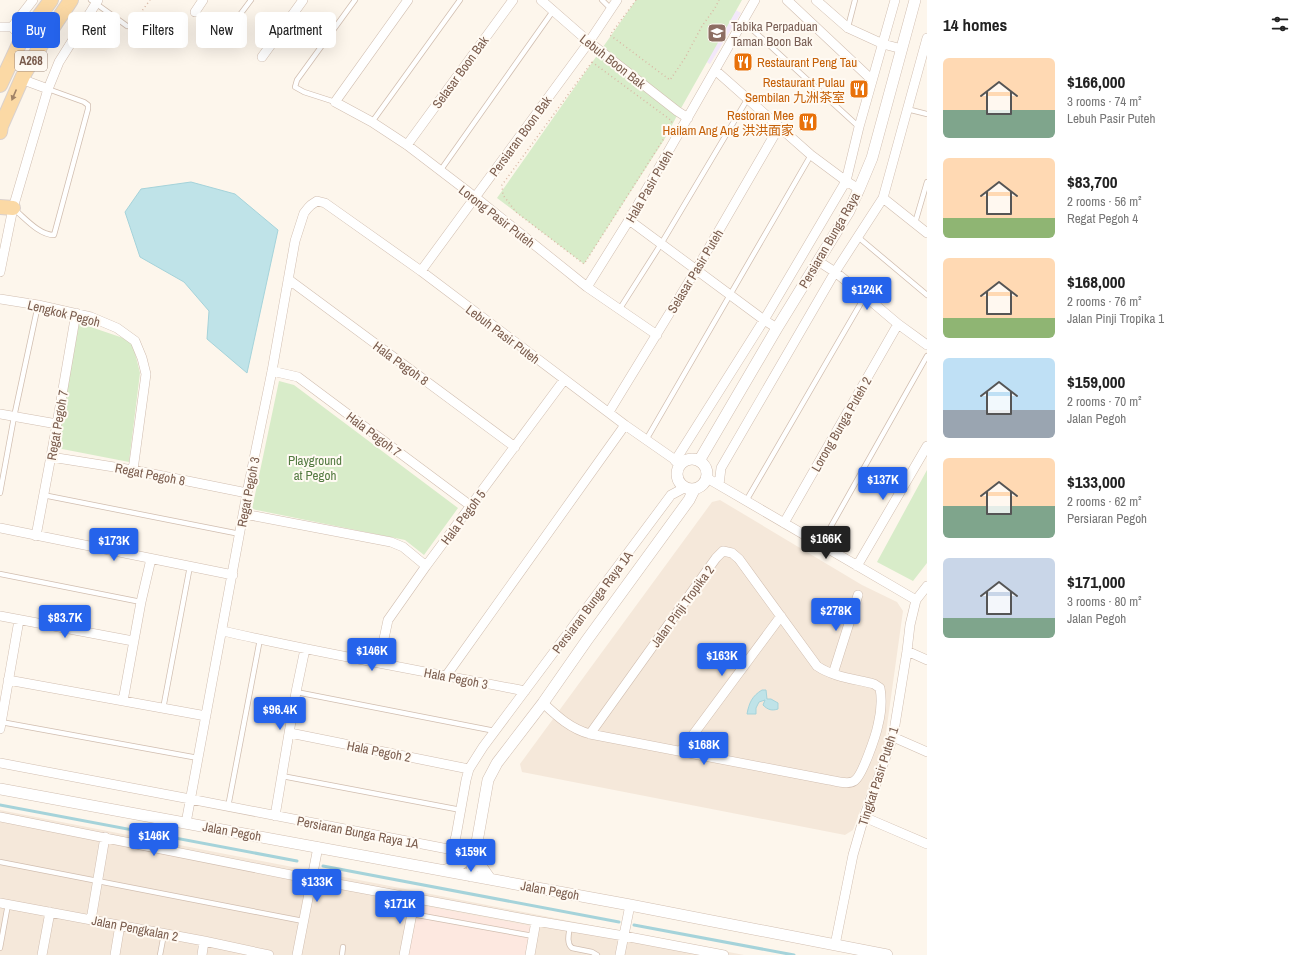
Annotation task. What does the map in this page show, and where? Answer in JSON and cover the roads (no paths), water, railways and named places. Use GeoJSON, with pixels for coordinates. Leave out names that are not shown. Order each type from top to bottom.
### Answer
{"type":"FeatureCollection","features":[{"type":"Feature","properties":{"kind":"main road","name":"A268"},"geometry":{"type":"LineString","coordinates":[[42,12],[51,0]]}},
{"type":"Feature","properties":{"kind":"main road","name":"A268"},"geometry":{"type":"LineString","coordinates":[[0,132],[1,126],[22,77],[41,45],[71,1]]}},
{"type":"Feature","properties":{"kind":"main road"},"geometry":{"type":"LineString","coordinates":[[56,12],[60,7],[71,1]]}},
{"type":"Feature","properties":{"kind":"main road","name":"A268"},"geometry":{"type":"LineString","coordinates":[[0,85],[12,48]]}},
{"type":"Feature","properties":{"kind":"main road"},"geometry":{"type":"LineString","coordinates":[[22,77],[29,48]]}},
{"type":"Feature","properties":{"kind":"street"},"geometry":{"type":"LineString","coordinates":[[27,12],[33,0]]}},
{"type":"Feature","properties":{"kind":"street"},"geometry":{"type":"LineString","coordinates":[[195,12],[203,0]]}},
{"type":"Feature","properties":{"kind":"street"},"geometry":{"type":"LineString","coordinates":[[262,57],[303,0]]}},
{"type":"Feature","properties":{"kind":"street"},"geometry":{"type":"LineString","coordinates":[[335,102],[408,0]]}},
{"type":"Feature","properties":{"kind":"street","name":"Selasar Boon Bak"},"geometry":{"type":"LineString","coordinates":[[407,145],[513,0]]}},
{"type":"Feature","properties":{"kind":"street","name":"Lebuh Boon Bak"},"geometry":{"type":"LineString","coordinates":[[541,0],[588,42],[688,118]]}},
{"type":"Feature","properties":{"kind":"street","name":"Persiaran Boon Bak"},"geometry":{"type":"LineString","coordinates":[[422,271],[617,0]]}},
{"type":"Feature","properties":{"kind":"street","name":"Hala Pasir Puteh"},"geometry":{"type":"LineString","coordinates":[[587,287],[629,220],[755,0]]}},
{"type":"Feature","properties":{"kind":"street"},"geometry":{"type":"LineString","coordinates":[[787,0],[872,80]]}},
{"type":"Feature","properties":{"kind":"street"},"geometry":{"type":"LineString","coordinates":[[816,0],[848,28],[883,44],[902,49]]}},
{"type":"Feature","properties":{"kind":"street"},"geometry":{"type":"LineString","coordinates":[[678,462],[693,459],[700,461],[706,468],[708,473],[707,478],[700,488],[689,489],[679,483],[677,476],[678,462],[846,181],[859,127],[895,0]]}},
{"type":"Feature","properties":{"kind":"street","name":"Persiaran Bunga Raya"},"geometry":{"type":"LineString","coordinates":[[700,461],[849,211],[872,158],[915,0]]}},
{"type":"Feature","properties":{"kind":"street"},"geometry":{"type":"LineString","coordinates":[[0,272],[6,207],[59,62],[95,1]]}},
{"type":"Feature","properties":{"kind":"street"},"geometry":{"type":"LineString","coordinates":[[0,27],[12,31]]}},
{"type":"Feature","properties":{"kind":"street","name":"Persiaran Bunga Raya"},"geometry":{"type":"LineString","coordinates":[[719,485],[721,468],[835,272],[883,198],[927,38]]}},
{"type":"Feature","properties":{"kind":"street"},"geometry":{"type":"LineString","coordinates":[[715,70],[811,155],[859,189]]}},
{"type":"Feature","properties":{"kind":"street"},"geometry":{"type":"LineString","coordinates":[[22,77],[48,89]]}},
{"type":"Feature","properties":{"kind":"street","name":"Lorong Pasir Puteh"},"geometry":{"type":"LineString","coordinates":[[335,102],[372,122],[407,145],[475,197],[587,287],[657,335]]}},
{"type":"Feature","properties":{"kind":"street","name":"Selasar Pasir Puteh"},"geometry":{"type":"LineString","coordinates":[[609,412],[696,270],[779,127]]}},
{"type":"Feature","properties":{"kind":"street"},"geometry":{"type":"LineString","coordinates":[[883,198],[927,233]]}},
{"type":"Feature","properties":{"kind":"street","name":"Regat Pegoh 3"},"geometry":{"type":"LineString","coordinates":[[186,823],[247,493],[272,371],[295,241],[304,213],[314,203],[321,201],[325,203]]}},
{"type":"Feature","properties":{"kind":"street","name":"Lebuh Pasir Puteh"},"geometry":{"type":"LineString","coordinates":[[325,203],[422,271],[564,380],[678,462]]}},
{"type":"Feature","properties":{"kind":"street"},"geometry":{"type":"LineString","coordinates":[[629,220],[764,320],[778,328]]}},
{"type":"Feature","properties":{"kind":"street"},"geometry":{"type":"LineString","coordinates":[[818,261],[835,272],[866,296],[898,324],[927,345]]}},
{"type":"Feature","properties":{"kind":"street","name":"Hala Pegoh 8"},"geometry":{"type":"LineString","coordinates":[[288,280],[515,447]]}},
{"type":"Feature","properties":{"kind":"street","name":"Lengkok Pegoh"},"geometry":{"type":"LineString","coordinates":[[0,299],[38,305],[92,317],[117,328],[135,340],[146,374],[133,470]]}},
{"type":"Feature","properties":{"kind":"street","name":"Regat Pegoh 7"},"geometry":{"type":"LineString","coordinates":[[36,536],[58,424],[76,313]]}},
{"type":"Feature","properties":{"kind":"street","name":"Lorong Bunga Puteh 2"},"geometry":{"type":"LineString","coordinates":[[784,523],[898,324]]}},
{"type":"Feature","properties":{"kind":"street","name":"Hala Pegoh 7"},"geometry":{"type":"LineString","coordinates":[[272,371],[298,377],[471,506]]}},
{"type":"Feature","properties":{"kind":"street","name":"Hala Pegoh 5"},"geometry":{"type":"LineString","coordinates":[[379,662],[388,620],[426,566],[564,380]]}},
{"type":"Feature","properties":{"kind":"street"},"geometry":{"type":"LineString","coordinates":[[0,414],[58,424]]}},
{"type":"Feature","properties":{"kind":"street"},"geometry":{"type":"LineString","coordinates":[[446,676],[625,425]]}},
{"type":"Feature","properties":{"kind":"street"},"geometry":{"type":"LineString","coordinates":[[857,566],[927,446]]}},
{"type":"Feature","properties":{"kind":"street","name":"Regat Pegoh 8"},"geometry":{"type":"LineString","coordinates":[[51,457],[133,470],[247,493]]}},
{"type":"Feature","properties":{"kind":"street"},"geometry":{"type":"LineString","coordinates":[[707,478],[916,600]]}},
{"type":"Feature","properties":{"kind":"street"},"geometry":{"type":"LineString","coordinates":[[470,876],[488,780],[497,763],[543,703],[685,506],[689,489]]}},
{"type":"Feature","properties":{"kind":"street","name":"Persiaran Bunga Raya 1A"},"geometry":{"type":"LineString","coordinates":[[0,763],[448,849],[453,846],[469,769],[495,731],[671,495],[689,489]]}},
{"type":"Feature","properties":{"kind":"street"},"geometry":{"type":"LineString","coordinates":[[244,514],[391,542],[403,547],[426,566]]}},
{"type":"Feature","properties":{"kind":"street"},"geometry":{"type":"LineString","coordinates":[[0,528],[233,575]]}},
{"type":"Feature","properties":{"kind":"street","name":"Jalan Pinji Tropika 2"},"geometry":{"type":"LineString","coordinates":[[590,734],[716,558],[723,552],[732,552],[739,559],[781,616]]}},
{"type":"Feature","properties":{"kind":"street"},"geometry":{"type":"LineString","coordinates":[[123,701],[141,602],[151,559]]}},
{"type":"Feature","properties":{"kind":"street","name":"Tingkat Pasir Puteh 1"},"geometry":{"type":"LineString","coordinates":[[835,945],[853,855],[864,817],[893,737],[910,625],[916,600],[927,586]]}},
{"type":"Feature","properties":{"kind":"street"},"geometry":{"type":"LineString","coordinates":[[833,674],[858,595]]}},
{"type":"Feature","properties":{"kind":"street"},"geometry":{"type":"LineString","coordinates":[[0,616],[134,641]]}},
{"type":"Feature","properties":{"kind":"street"},"geometry":{"type":"LineString","coordinates":[[543,703],[561,720],[579,731],[590,734],[829,780],[850,782],[855,781],[863,768],[878,725],[881,696],[880,688],[874,684],[824,671],[817,666],[781,616],[681,751]]}},
{"type":"Feature","properties":{"kind":"street"},"geometry":{"type":"LineString","coordinates":[[1,725],[19,620]]}},
{"type":"Feature","properties":{"kind":"street","name":"Hala Pegoh 3"},"geometry":{"type":"LineString","coordinates":[[222,631],[305,649],[525,691]]}},
{"type":"Feature","properties":{"kind":"street"},"geometry":{"type":"LineString","coordinates":[[275,816],[296,692],[305,649]]}},
{"type":"Feature","properties":{"kind":"street"},"geometry":{"type":"LineString","coordinates":[[907,651],[927,660]]}},
{"type":"Feature","properties":{"kind":"street"},"geometry":{"type":"LineString","coordinates":[[8,680],[206,716]]}},
{"type":"Feature","properties":{"kind":"street","name":"Hala Pegoh 2"},"geometry":{"type":"LineString","coordinates":[[290,733],[469,769]]}},
{"type":"Feature","properties":{"kind":"street"},"geometry":{"type":"LineString","coordinates":[[893,737],[927,752]]}},
{"type":"Feature","properties":{"kind":"street","name":"Jalan Pegoh"},"geometry":{"type":"LineString","coordinates":[[0,789],[630,905],[887,955]]}},
{"type":"Feature","properties":{"kind":"street"},"geometry":{"type":"LineString","coordinates":[[0,817],[311,879],[724,955]]}},
{"type":"Feature","properties":{"kind":"street"},"geometry":{"type":"LineString","coordinates":[[864,817],[927,844]]}},
{"type":"Feature","properties":{"kind":"street"},"geometry":{"type":"LineString","coordinates":[[91,920],[105,837]]}},
{"type":"Feature","properties":{"kind":"street"},"geometry":{"type":"LineString","coordinates":[[297,955],[318,847]]}},
{"type":"Feature","properties":{"kind":"street"},"geometry":{"type":"LineString","coordinates":[[444,871],[460,866],[475,852]]}},
{"type":"Feature","properties":{"kind":"street"},"geometry":{"type":"LineString","coordinates":[[475,852],[478,862],[490,879]]}},
{"type":"Feature","properties":{"kind":"street"},"geometry":{"type":"LineString","coordinates":[[404,955],[415,898]]}},
{"type":"Feature","properties":{"kind":"street","name":"Jalan Pengkalan 2"},"geometry":{"type":"LineString","coordinates":[[4,904],[204,941],[245,953],[269,955]]}},
{"type":"Feature","properties":{"kind":"street"},"geometry":{"type":"LineString","coordinates":[[620,955],[630,905]]}},
{"type":"Feature","properties":{"kind":"street"},"geometry":{"type":"LineString","coordinates":[[42,955],[50,912]]}},
{"type":"Feature","properties":{"kind":"street"},"geometry":{"type":"LineString","coordinates":[[530,955],[536,921]]}},
{"type":"Feature","properties":{"kind":"street"},"geometry":{"type":"LineString","coordinates":[[115,955],[120,925]]}},
{"type":"Feature","properties":{"kind":"street"},"geometry":{"type":"LineString","coordinates":[[202,955],[204,941]]}},
{"type":"Feature","properties":{"kind":"lane"},"geometry":{"type":"LineString","coordinates":[[242,12],[251,0]]}},
{"type":"Feature","properties":{"kind":"lane"},"geometry":{"type":"LineString","coordinates":[[335,102],[304,92],[295,87],[297,80],[355,0]]}},
{"type":"Feature","properties":{"kind":"lane"},"geometry":{"type":"LineString","coordinates":[[372,122],[460,0]]}},
{"type":"Feature","properties":{"kind":"lane"},"geometry":{"type":"LineString","coordinates":[[602,0],[611,8]]}},
{"type":"Feature","properties":{"kind":"lane"},"geometry":{"type":"LineString","coordinates":[[848,28],[855,0]]}},
{"type":"Feature","properties":{"kind":"lane"},"geometry":{"type":"LineString","coordinates":[[95,1],[127,26]]}},
{"type":"Feature","properties":{"kind":"lane"},"geometry":{"type":"LineString","coordinates":[[440,171],[553,11]]}},
{"type":"Feature","properties":{"kind":"lane"},"geometry":{"type":"LineString","coordinates":[[743,21],[859,127]]}},
{"type":"Feature","properties":{"kind":"lane"},"geometry":{"type":"LineString","coordinates":[[6,207],[38,229],[54,235],[88,105],[84,102],[48,89]]}},
{"type":"Feature","properties":{"kind":"lane"},"geometry":{"type":"LineString","coordinates":[[619,310],[661,244],[748,98]]}},
{"type":"Feature","properties":{"kind":"lane"},"geometry":{"type":"LineString","coordinates":[[908,109],[927,114]]}},
{"type":"Feature","properties":{"kind":"lane"},"geometry":{"type":"LineString","coordinates":[[646,440],[729,294],[811,155]]}},
{"type":"Feature","properties":{"kind":"lane"},"geometry":{"type":"LineString","coordinates":[[915,223],[927,182]]}},
{"type":"Feature","properties":{"kind":"lane"},"geometry":{"type":"LineString","coordinates":[[858,237],[927,295]]}},
{"type":"Feature","properties":{"kind":"lane"},"geometry":{"type":"LineString","coordinates":[[746,501],[866,296]]}},
{"type":"Feature","properties":{"kind":"lane"},"geometry":{"type":"LineString","coordinates":[[0,493],[14,417],[38,305]]}},
{"type":"Feature","properties":{"kind":"lane"},"geometry":{"type":"LineString","coordinates":[[821,544],[927,356]]}},
{"type":"Feature","properties":{"kind":"lane"},"geometry":{"type":"LineString","coordinates":[[43,495],[240,534]]}},
{"type":"Feature","properties":{"kind":"lane"},"geometry":{"type":"LineString","coordinates":[[163,709],[190,566]]}},
{"type":"Feature","properties":{"kind":"lane"},"geometry":{"type":"LineString","coordinates":[[0,574],[141,602]]}},
{"type":"Feature","properties":{"kind":"lane"},"geometry":{"type":"LineString","coordinates":[[228,807],[260,639]]}},
{"type":"Feature","properties":{"kind":"lane"},"geometry":{"type":"LineString","coordinates":[[296,692],[495,731]]}},
{"type":"Feature","properties":{"kind":"lane"},"geometry":{"type":"LineString","coordinates":[[1,725],[198,758]]}},
{"type":"Feature","properties":{"kind":"lane"},"geometry":{"type":"LineString","coordinates":[[282,776],[461,810]]}},
{"type":"Feature","properties":{"kind":"lane"},"geometry":{"type":"LineString","coordinates":[[0,862],[303,921]]}},
{"type":"Feature","properties":{"kind":"lane"},"geometry":{"type":"LineString","coordinates":[[0,948],[4,904]]}},
{"type":"Feature","properties":{"kind":"lane"},"geometry":{"type":"LineString","coordinates":[[412,914],[534,936]]}},
{"type":"Feature","properties":{"kind":"lane"},"geometry":{"type":"LineString","coordinates":[[570,926],[568,943],[570,946],[572,948],[592,952],[597,955]]}},
{"type":"Feature","properties":{"kind":"lane"},"geometry":{"type":"LineString","coordinates":[[160,955],[164,934]]}},
{"type":"Feature","properties":{"kind":"lane"},"geometry":{"type":"LineString","coordinates":[[342,955],[343,947]]}},
{"type":"Feature","properties":{"kind":"water"},"geometry":{"type":"Polygon","coordinates":[[[191,182],[235,194],[278,230],[247,373],[207,339],[209,311],[184,282],[140,257],[125,212],[141,189],[191,182]]]}},
{"type":"Feature","properties":{"kind":"water"},"geometry":{"type":"Polygon","coordinates":[[[762,690],[766,690],[767,699],[771,699],[778,703],[778,709],[770,710],[767,708],[763,705],[765,700],[759,702],[756,708],[756,714],[747,714],[752,700],[762,690]]]}},
{"type":"Feature","properties":{"kind":"waterway"},"geometry":{"type":"LineString","coordinates":[[0,805],[297,861]]}},
{"type":"Feature","properties":{"kind":"waterway"},"geometry":{"type":"LineString","coordinates":[[323,866],[619,922]]}},
{"type":"Feature","properties":{"kind":"waterway"},"geometry":{"type":"LineString","coordinates":[[634,925],[794,955]]}},
{"type":"Feature","properties":{"kind":"place","name":"Tabika Perpaduan Taman Boon Bak"},"geometry":{"type":"Point","coordinates":[717,33]}},
{"type":"Feature","properties":{"kind":"place","name":"Restaurant Peng Tau"},"geometry":{"type":"Point","coordinates":[743,62]}},
{"type":"Feature","properties":{"kind":"place","name":"Restaurant Pulau Sembilan 九洲茶室"},"geometry":{"type":"Point","coordinates":[859,89]}},
{"type":"Feature","properties":{"kind":"place","name":"Restoran Mee Hailam Ang Ang 洪洪面家"},"geometry":{"type":"Point","coordinates":[808,122]}},
{"type":"Feature","properties":{"kind":"park label","name":"Playground at Pegoh"},"geometry":{"type":"Point","coordinates":[315,468]}}]}
